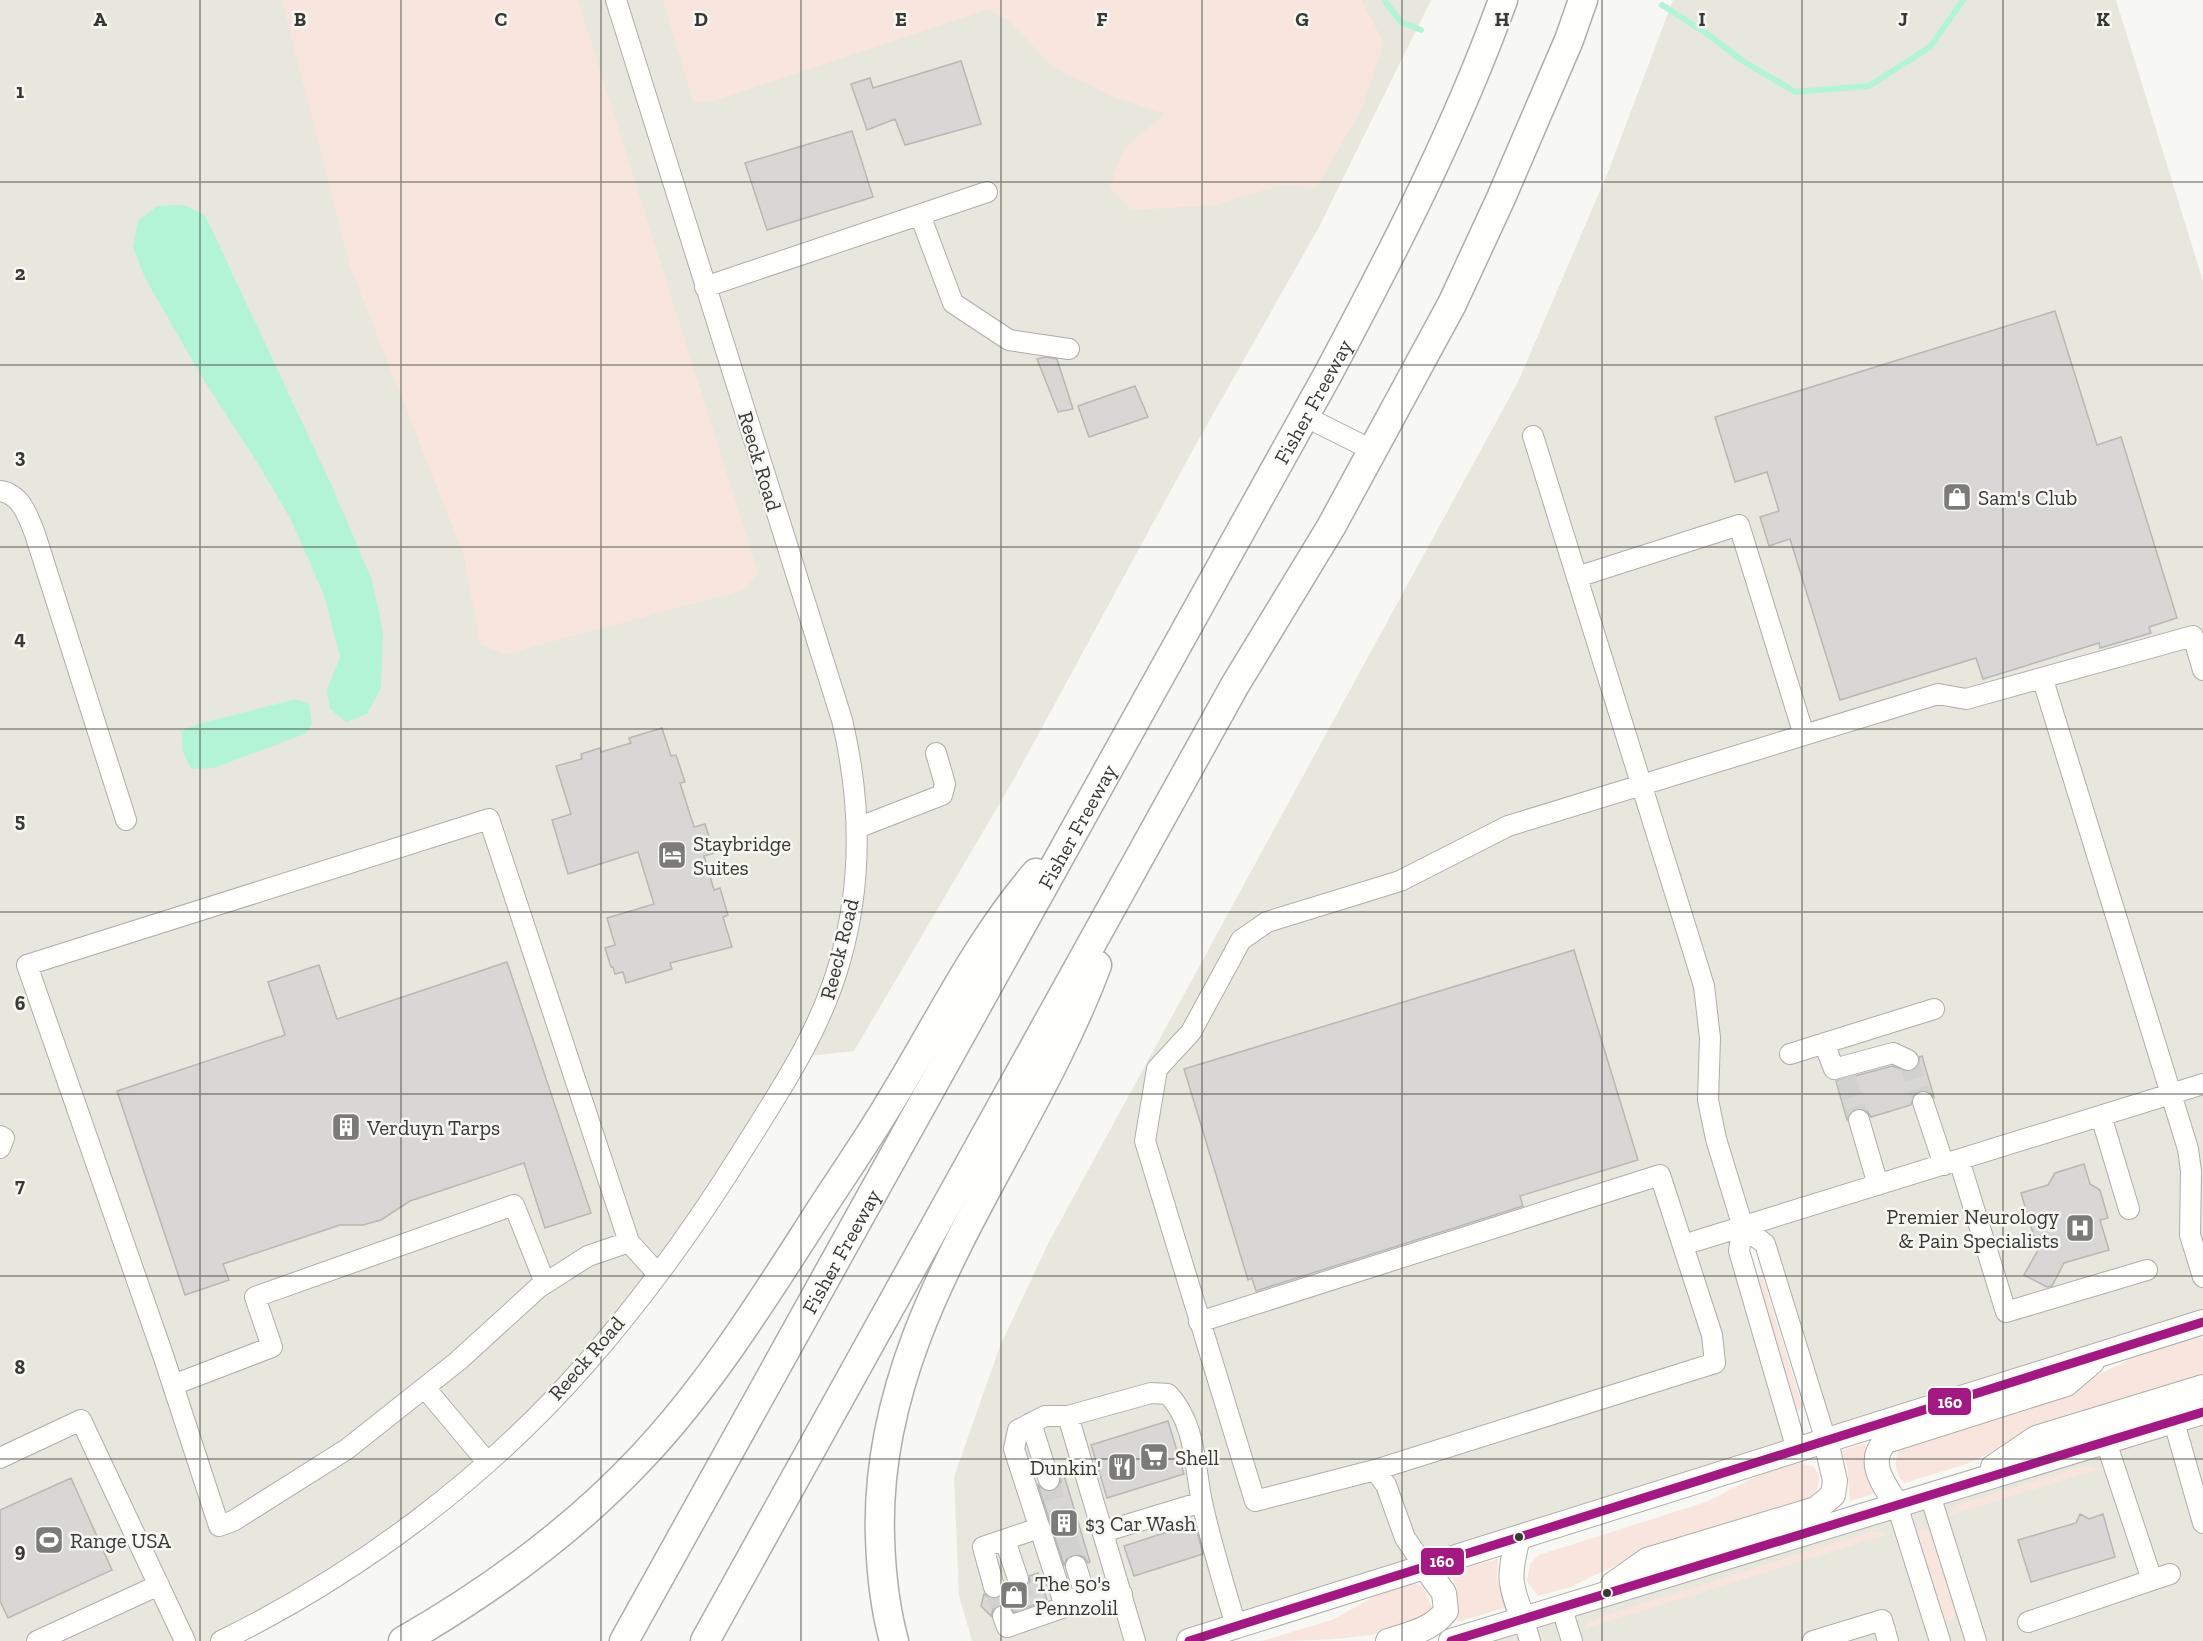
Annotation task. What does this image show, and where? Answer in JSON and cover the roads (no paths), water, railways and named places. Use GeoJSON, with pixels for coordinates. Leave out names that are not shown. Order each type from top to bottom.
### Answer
{"type":"FeatureCollection","features":[{"type":"Feature","properties":{"kind":"highway","name":"Fisher Freeway"},"geometry":{"type":"LineString","coordinates":[[624,1641],[1304,416],[1426,184],[1471,84],[1503,0]]}},
{"type":"Feature","properties":{"kind":"highway"},"geometry":{"type":"LineString","coordinates":[[705,1641],[1235,685],[1331,527],[1452,304],[1501,198],[1569,39],[1583,0]]}},
{"type":"Feature","properties":{"kind":"highway"},"geometry":{"type":"LineString","coordinates":[[402,1641],[479,1593],[541,1548],[607,1493],[669,1426],[760,1305],[885,1111],[940,1014],[1008,906],[1073,831]]}},
{"type":"Feature","properties":{"kind":"highway"},"geometry":{"type":"LineString","coordinates":[[894,1641],[881,1562],[880,1521],[885,1447],[903,1372],[933,1294],[1078,1016],[1132,872]]}},
{"type":"Feature","properties":{"kind":"main road"},"geometry":{"type":"LineString","coordinates":[[1189,1641],[1238,1634],[1352,1590],[2203,1322]]}},
{"type":"Feature","properties":{"kind":"main road"},"geometry":{"type":"LineString","coordinates":[[1897,1505],[1877,1467],[1876,1456],[1879,1448],[1886,1441],[2066,1384],[2101,1354]]}},
{"type":"Feature","properties":{"kind":"main road"},"geometry":{"type":"LineString","coordinates":[[1968,1484],[2036,1438],[2203,1387]]}},
{"type":"Feature","properties":{"kind":"main road"},"geometry":{"type":"LineString","coordinates":[[1451,1641],[1527,1631],[1562,1609],[1588,1600],[2203,1412]]}},
{"type":"Feature","properties":{"kind":"main road"},"geometry":{"type":"LineString","coordinates":[[1588,1600],[1647,1560],[1816,1509],[1833,1495],[1835,1481],[1826,1442]]}},
{"type":"Feature","properties":{"kind":"main road"},"geometry":{"type":"LineString","coordinates":[[1518,1538],[1510,1570],[1515,1598],[1527,1631]]}},
{"type":"Feature","properties":{"kind":"main road"},"geometry":{"type":"LineString","coordinates":[[1388,1641],[1421,1631],[1440,1619],[1446,1611],[1444,1593],[1425,1567]]}},
{"type":"Feature","properties":{"kind":"street","name":"Reeck Road"},"geometry":{"type":"LineString","coordinates":[[221,1641],[278,1611],[337,1575],[393,1536],[487,1462],[585,1365],[657,1273],[726,1176],[801,1057],[823,1011],[847,933],[856,872],[857,828],[854,780],[842,720],[616,0]]}},
{"type":"Feature","properties":{"kind":"street"},"geometry":{"type":"LineString","coordinates":[[705,286],[987,192]]}},
{"type":"Feature","properties":{"kind":"street"},"geometry":{"type":"LineString","coordinates":[[920,215],[954,303],[1009,340],[1069,349]]}},
{"type":"Feature","properties":{"kind":"street"},"geometry":{"type":"LineString","coordinates":[[1304,416],[1372,450]]}},
{"type":"Feature","properties":{"kind":"street"},"geometry":{"type":"LineString","coordinates":[[1533,436],[1704,986],[1710,1038],[1708,1100],[1716,1139],[1743,1227],[1739,1251],[1797,1450]]}},
{"type":"Feature","properties":{"kind":"street"},"geometry":{"type":"LineString","coordinates":[[0,490],[8,492],[24,507],[35,534],[126,820]]}},
{"type":"Feature","properties":{"kind":"street"},"geometry":{"type":"LineString","coordinates":[[1577,578],[1739,525],[1804,735]]}},
{"type":"Feature","properties":{"kind":"street"},"geometry":{"type":"LineString","coordinates":[[1199,1322],[1660,1175],[1712,1335],[1715,1363],[1375,1470],[1255,1501],[1199,1322],[1145,1141],[1157,1069],[1191,1032],[1241,940],[1267,922],[1400,881],[1508,826],[1642,787],[1938,694],[1966,699],[2043,680],[2193,636],[2203,670]]}},
{"type":"Feature","properties":{"kind":"street"},"geometry":{"type":"LineString","coordinates":[[2043,680],[2188,1149],[2191,1171],[2190,1235],[2203,1277]]}},
{"type":"Feature","properties":{"kind":"street"},"geometry":{"type":"LineString","coordinates":[[857,828],[942,795],[945,784],[936,753]]}},
{"type":"Feature","properties":{"kind":"street"},"geometry":{"type":"LineString","coordinates":[[629,1242],[588,1256],[545,1283],[425,1388],[347,1449],[233,1521],[219,1526],[173,1385],[27,965],[489,819],[629,1242],[657,1273]]}},
{"type":"Feature","properties":{"kind":"street"},"geometry":{"type":"LineString","coordinates":[[1790,1054],[1934,1009]]}},
{"type":"Feature","properties":{"kind":"street"},"geometry":{"type":"LineString","coordinates":[[1824,1043],[1834,1069],[1844,1072],[1893,1053],[1908,1060]]}},
{"type":"Feature","properties":{"kind":"street"},"geometry":{"type":"LineString","coordinates":[[1683,1245],[2203,1084]]}},
{"type":"Feature","properties":{"kind":"street"},"geometry":{"type":"LineString","coordinates":[[1923,1102],[1952,1163],[2006,1312],[2147,1270]]}},
{"type":"Feature","properties":{"kind":"street"},"geometry":{"type":"LineString","coordinates":[[2101,1116],[2129,1209]]}},
{"type":"Feature","properties":{"kind":"street"},"geometry":{"type":"LineString","coordinates":[[1859,1120],[1878,1185]]}},
{"type":"Feature","properties":{"kind":"street"},"geometry":{"type":"LineString","coordinates":[[0,1136],[4,1138],[0,1149]]}},
{"type":"Feature","properties":{"kind":"street"},"geometry":{"type":"LineString","coordinates":[[173,1385],[272,1347],[255,1297],[514,1205],[545,1283]]}},
{"type":"Feature","properties":{"kind":"street"},"geometry":{"type":"LineString","coordinates":[[1743,1227],[1765,1244],[1826,1442]]}},
{"type":"Feature","properties":{"kind":"street"},"geometry":{"type":"LineString","coordinates":[[425,1388],[487,1462]]}},
{"type":"Feature","properties":{"kind":"street"},"geometry":{"type":"LineString","coordinates":[[1084,1601],[1062,1598],[1014,1449],[1025,1427],[1045,1416],[1068,1416],[1151,1393],[1168,1394],[1179,1406],[1192,1438],[1202,1502],[1238,1634]]}},
{"type":"Feature","properties":{"kind":"street"},"geometry":{"type":"LineString","coordinates":[[1068,1416],[1135,1641]]}},
{"type":"Feature","properties":{"kind":"street"},"geometry":{"type":"LineString","coordinates":[[0,1458],[81,1420],[185,1641]]}},
{"type":"Feature","properties":{"kind":"street"},"geometry":{"type":"LineString","coordinates":[[2174,1422],[2198,1488],[2203,1523]]}},
{"type":"Feature","properties":{"kind":"street"},"geometry":{"type":"LineString","coordinates":[[1025,1427],[1049,1480]]}},
{"type":"Feature","properties":{"kind":"street"},"geometry":{"type":"LineString","coordinates":[[2028,1623],[2161,1577],[2106,1442]]}},
{"type":"Feature","properties":{"kind":"street"},"geometry":{"type":"LineString","coordinates":[[1375,1470],[1386,1485],[1405,1538],[1425,1567]]}},
{"type":"Feature","properties":{"kind":"street"},"geometry":{"type":"LineString","coordinates":[[1897,1505],[1942,1641],[1975,1636],[1930,1495]]}},
{"type":"Feature","properties":{"kind":"street"},"geometry":{"type":"LineString","coordinates":[[1103,1532],[1202,1502]]}},
{"type":"Feature","properties":{"kind":"street"},"geometry":{"type":"LineString","coordinates":[[1006,1583],[994,1543],[1039,1528]]}},
{"type":"Feature","properties":{"kind":"street"},"geometry":{"type":"LineString","coordinates":[[1076,1566],[1084,1601]]}},
{"type":"Feature","properties":{"kind":"street"},"geometry":{"type":"LineString","coordinates":[[37,1641],[159,1586]]}},
{"type":"Feature","properties":{"kind":"street"},"geometry":{"type":"LineString","coordinates":[[1019,1616],[1122,1594]]}},
{"type":"Feature","properties":{"kind":"street"},"geometry":{"type":"LineString","coordinates":[[1562,1609],[1572,1641]]}},
{"type":"Feature","properties":{"kind":"street"},"geometry":{"type":"LineString","coordinates":[[1813,1641],[1882,1620],[1888,1641]]}},
{"type":"Feature","properties":{"kind":"waterway"},"geometry":{"type":"LineString","coordinates":[[1384,0],[1401,22],[1421,30]]}},
{"type":"Feature","properties":{"kind":"waterway"},"geometry":{"type":"LineString","coordinates":[[1662,5],[1706,33],[1743,61],[1795,92],[1869,86],[1930,47],[1963,0]]}},
{"type":"Feature","properties":{"kind":"tunnel"},"geometry":{"type":"LineString","coordinates":[[1908,1060],[1923,1102]]}},
{"type":"Feature","properties":{"kind":"tunnel"},"geometry":{"type":"LineString","coordinates":[[1846,1078],[1859,1120]]}},
{"type":"Feature","properties":{"kind":"tunnel"},"geometry":{"type":"LineString","coordinates":[[1049,1480],[1076,1566]]}},
{"type":"Feature","properties":{"kind":"tunnel"},"geometry":{"type":"LineString","coordinates":[[1018,1579],[1026,1609]]}},
{"type":"Feature","properties":{"kind":"tunnel"},"geometry":{"type":"LineString","coordinates":[[994,1587],[1003,1616]]}},
{"type":"Feature","properties":{"kind":"place","name":"Sam's Club"},"geometry":{"type":"Point","coordinates":[1957,497]}},
{"type":"Feature","properties":{"kind":"place","name":"Staybridge Suites"},"geometry":{"type":"Point","coordinates":[672,855]}},
{"type":"Feature","properties":{"kind":"place","name":"Verduyn Tarps"},"geometry":{"type":"Point","coordinates":[346,1127]}},
{"type":"Feature","properties":{"kind":"place","name":"Premier Neurology & Pain Specialists"},"geometry":{"type":"Point","coordinates":[2080,1228]}},
{"type":"Feature","properties":{"kind":"place","name":"Shell"},"geometry":{"type":"Point","coordinates":[1154,1457]}},
{"type":"Feature","properties":{"kind":"place","name":"Dunkin'"},"geometry":{"type":"Point","coordinates":[1122,1467]}},
{"type":"Feature","properties":{"kind":"place","name":"$3 Car Wash"},"geometry":{"type":"Point","coordinates":[1064,1523]}},
{"type":"Feature","properties":{"kind":"place","name":"Range USA"},"geometry":{"type":"Point","coordinates":[49,1540]}},
{"type":"Feature","properties":{"kind":"place","name":"The 50's Pennzolil"},"geometry":{"type":"Point","coordinates":[1014,1595]}}]}
